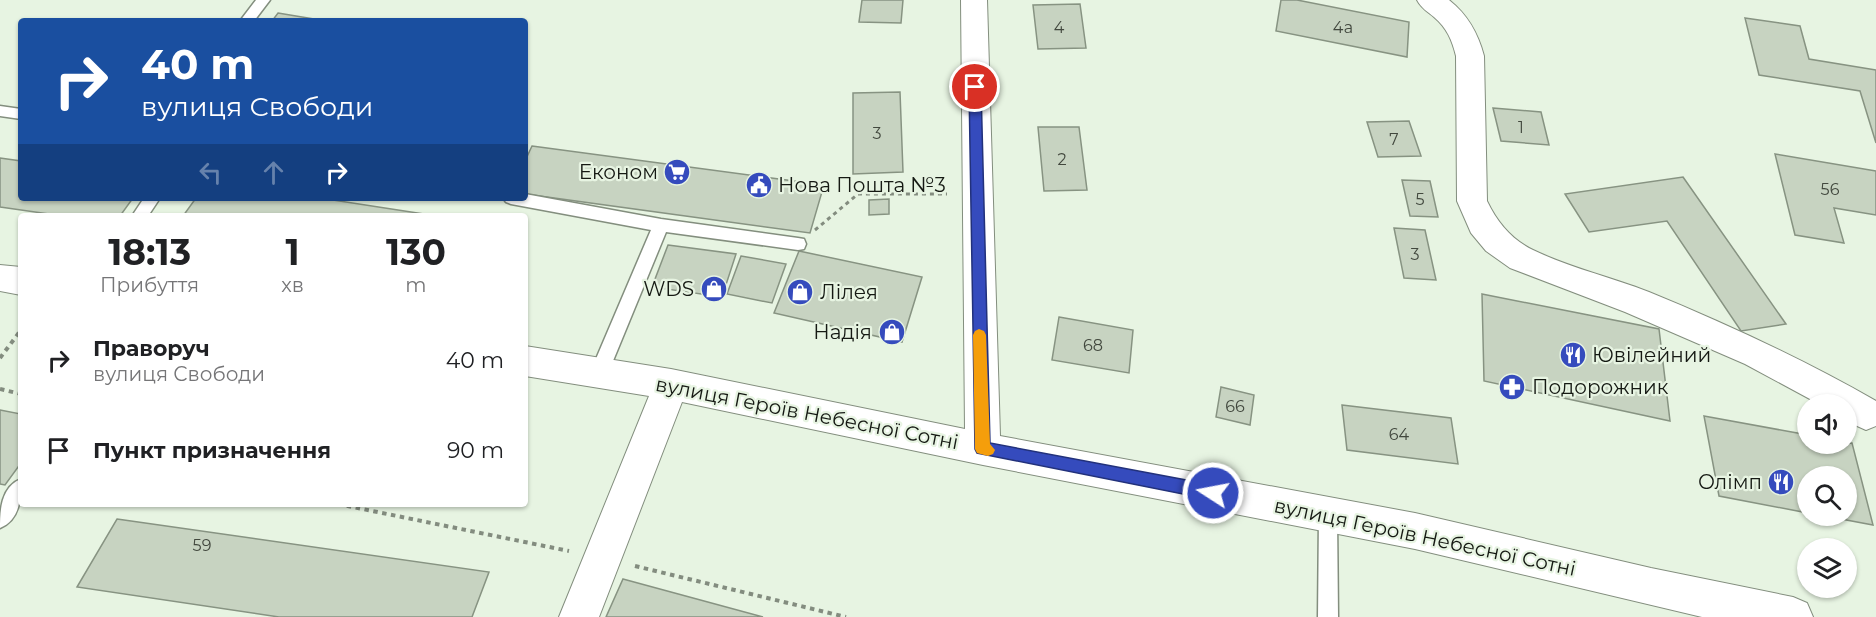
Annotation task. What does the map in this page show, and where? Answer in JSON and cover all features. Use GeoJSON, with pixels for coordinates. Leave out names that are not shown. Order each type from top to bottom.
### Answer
{"type":"FeatureCollection","features":[{"type":"Feature","properties":{"kind":"street"},"geometry":{"type":"LineString","coordinates":[[974,0],[976,195],[983,449]]}},
{"type":"Feature","properties":{"kind":"street"},"geometry":{"type":"LineString","coordinates":[[1430,0],[1452,17],[1465,34],[1470,56],[1472,201],[1482,224],[1497,242],[1521,259],[1637,302],[1757,354],[1821,387],[1866,414]]}},
{"type":"Feature","properties":{"kind":"street"},"geometry":{"type":"LineString","coordinates":[[0,278],[18,281]]}},
{"type":"Feature","properties":{"kind":"street","name":"вулиця Героїв Небесної Сотні"},"geometry":{"type":"LineString","coordinates":[[528,361],[671,384],[983,449],[1416,531],[1639,584],[1793,617]]}},
{"type":"Feature","properties":{"kind":"street"},"geometry":{"type":"LineString","coordinates":[[579,617],[671,384]]}},
{"type":"Feature","properties":{"kind":"lane"},"geometry":{"type":"LineString","coordinates":[[249,18],[264,0]]}},
{"type":"Feature","properties":{"kind":"lane"},"geometry":{"type":"LineString","coordinates":[[0,111],[18,114]]}},
{"type":"Feature","properties":{"kind":"lane"},"geometry":{"type":"LineString","coordinates":[[528,201],[661,225],[798,244]]}},
{"type":"Feature","properties":{"kind":"lane"},"geometry":{"type":"LineString","coordinates":[[599,373],[661,225]]}},
{"type":"Feature","properties":{"kind":"lane"},"geometry":{"type":"LineString","coordinates":[[0,519],[18,492]]}},
{"type":"Feature","properties":{"kind":"lane"},"geometry":{"type":"LineString","coordinates":[[1328,515],[1328,617]]}},
{"type":"Feature","properties":{"kind":"path"},"geometry":{"type":"LineString","coordinates":[[798,244],[858,194],[976,195]]}},
{"type":"Feature","properties":{"kind":"path"},"geometry":{"type":"LineString","coordinates":[[0,358],[18,334]]}},
{"type":"Feature","properties":{"kind":"path"},"geometry":{"type":"LineString","coordinates":[[0,390],[18,393]]}},
{"type":"Feature","properties":{"kind":"path"},"geometry":{"type":"LineString","coordinates":[[353,507],[602,558],[846,617]]}},
{"type":"Feature","properties":{"kind":"building"},"geometry":{"type":"Polygon","coordinates":[[[862,0],[903,0],[901,23],[859,22],[862,0]]]}},
{"type":"Feature","properties":{"kind":"building"},"geometry":{"type":"Polygon","coordinates":[[[1281,0],[1297,0],[1409,22],[1407,57],[1276,31],[1281,0]]]}},
{"type":"Feature","properties":{"kind":"building"},"geometry":{"type":"Polygon","coordinates":[[[1080,4],[1086,48],[1038,49],[1033,5],[1080,4]]]}},
{"type":"Feature","properties":{"kind":"building"},"geometry":{"type":"Polygon","coordinates":[[[278,13],[308,18],[274,18],[278,13]]]}},
{"type":"Feature","properties":{"kind":"building"},"geometry":{"type":"Polygon","coordinates":[[[1745,18],[1800,26],[1809,59],[1876,70],[1876,143],[1860,91],[1759,75],[1745,18]]]}},
{"type":"Feature","properties":{"kind":"building"},"geometry":{"type":"Polygon","coordinates":[[[900,92],[903,172],[853,174],[853,93],[900,92]]]}},
{"type":"Feature","properties":{"kind":"building"},"geometry":{"type":"Polygon","coordinates":[[[1493,108],[1541,112],[1549,145],[1501,141],[1493,108]]]}},
{"type":"Feature","properties":{"kind":"building"},"geometry":{"type":"Polygon","coordinates":[[[1409,121],[1421,156],[1378,157],[1367,122],[1409,121]]]}},
{"type":"Feature","properties":{"kind":"building"},"geometry":{"type":"Polygon","coordinates":[[[1038,127],[1079,127],[1087,190],[1044,191],[1038,127]]]}},
{"type":"Feature","properties":{"kind":"building"},"geometry":{"type":"Polygon","coordinates":[[[532,146],[824,185],[810,233],[528,194],[528,155],[532,146]]]}},
{"type":"Feature","properties":{"kind":"building"},"geometry":{"type":"Polygon","coordinates":[[[1775,154],[1876,171],[1876,215],[1834,208],[1844,243],[1795,235],[1775,154]]]}},
{"type":"Feature","properties":{"kind":"building"},"geometry":{"type":"Polygon","coordinates":[[[0,158],[18,161],[18,201],[131,201],[122,213],[42,213],[0,207],[0,158]]]}},
{"type":"Feature","properties":{"kind":"building"},"geometry":{"type":"Polygon","coordinates":[[[1683,177],[1786,324],[1741,331],[1667,221],[1589,232],[1565,194],[1683,177]]]}},
{"type":"Feature","properties":{"kind":"building"},"geometry":{"type":"Polygon","coordinates":[[[1402,180],[1430,181],[1438,217],[1410,216],[1402,180]]]}},
{"type":"Feature","properties":{"kind":"building"},"geometry":{"type":"Polygon","coordinates":[[[889,199],[889,214],[869,215],[869,200],[889,199]]]}},
{"type":"Feature","properties":{"kind":"building"},"geometry":{"type":"Polygon","coordinates":[[[194,201],[340,201],[418,213],[185,213],[194,201]]]}},
{"type":"Feature","properties":{"kind":"building"},"geometry":{"type":"Polygon","coordinates":[[[1394,228],[1425,230],[1436,280],[1404,278],[1394,228]]]}},
{"type":"Feature","properties":{"kind":"building"},"geometry":{"type":"Polygon","coordinates":[[[668,245],[736,254],[722,297],[652,287],[668,245]]]}},
{"type":"Feature","properties":{"kind":"building"},"geometry":{"type":"Polygon","coordinates":[[[799,251],[922,277],[902,342],[774,313],[799,251]]]}},
{"type":"Feature","properties":{"kind":"building"},"geometry":{"type":"Polygon","coordinates":[[[741,256],[786,264],[772,303],[727,294],[741,256]]]}},
{"type":"Feature","properties":{"kind":"building","name":"Ювілейний"},"geometry":{"type":"Polygon","coordinates":[[[1482,294],[1659,329],[1670,421],[1484,381],[1482,294]]]}},
{"type":"Feature","properties":{"kind":"building"},"geometry":{"type":"Polygon","coordinates":[[[1059,317],[1133,330],[1129,373],[1052,360],[1059,317]]]}},
{"type":"Feature","properties":{"kind":"building"},"geometry":{"type":"Polygon","coordinates":[[[1221,387],[1254,395],[1250,425],[1216,417],[1221,387]]]}},
{"type":"Feature","properties":{"kind":"building"},"geometry":{"type":"Polygon","coordinates":[[[1342,405],[1451,418],[1458,464],[1347,450],[1342,405]]]}},
{"type":"Feature","properties":{"kind":"building"},"geometry":{"type":"Polygon","coordinates":[[[0,410],[18,413],[18,467],[5,485],[0,484],[0,410]]]}},
{"type":"Feature","properties":{"kind":"building"},"geometry":{"type":"Polygon","coordinates":[[[1704,416],[1797,433],[1797,454],[1855,454],[1873,525],[1857,522],[1857,466],[1797,466],[1797,511],[1719,496],[1704,416]]]}},
{"type":"Feature","properties":{"kind":"building"},"geometry":{"type":"Polygon","coordinates":[[[117,519],[489,572],[472,617],[279,617],[77,587],[117,519]]]}},
{"type":"Feature","properties":{"kind":"building"},"geometry":{"type":"Polygon","coordinates":[[[623,579],[763,617],[606,617],[623,579]]]}},
{"type":"Feature","properties":{"kind":"slow traffic"},"geometry":{"type":"LineString","coordinates":[[979,335],[983,449],[988,450]]}},
{"type":"Feature","properties":{"kind":"place","name":"Економ"},"geometry":{"type":"Point","coordinates":[677,172]}},
{"type":"Feature","properties":{"kind":"place","name":"Нова Пошта №3"},"geometry":{"type":"Point","coordinates":[759,185]}},
{"type":"Feature","properties":{"kind":"place","name":"WDS"},"geometry":{"type":"Point","coordinates":[714,289]}},
{"type":"Feature","properties":{"kind":"place","name":"Лілея"},"geometry":{"type":"Point","coordinates":[800,292]}},
{"type":"Feature","properties":{"kind":"place","name":"Надія"},"geometry":{"type":"Point","coordinates":[892,332]}},
{"type":"Feature","properties":{"kind":"place","name":"Ювілейний"},"geometry":{"type":"Point","coordinates":[1573,355]}},
{"type":"Feature","properties":{"kind":"place","name":"Подорожник"},"geometry":{"type":"Point","coordinates":[1512,387]}},
{"type":"Feature","properties":{"kind":"place","name":"Олімп"},"geometry":{"type":"Point","coordinates":[1781,482]}},
{"type":"Feature","properties":{"kind":"route"},"geometry":{"type":"LineString","coordinates":[[975,87],[983,449],[1213,493]]}}]}
